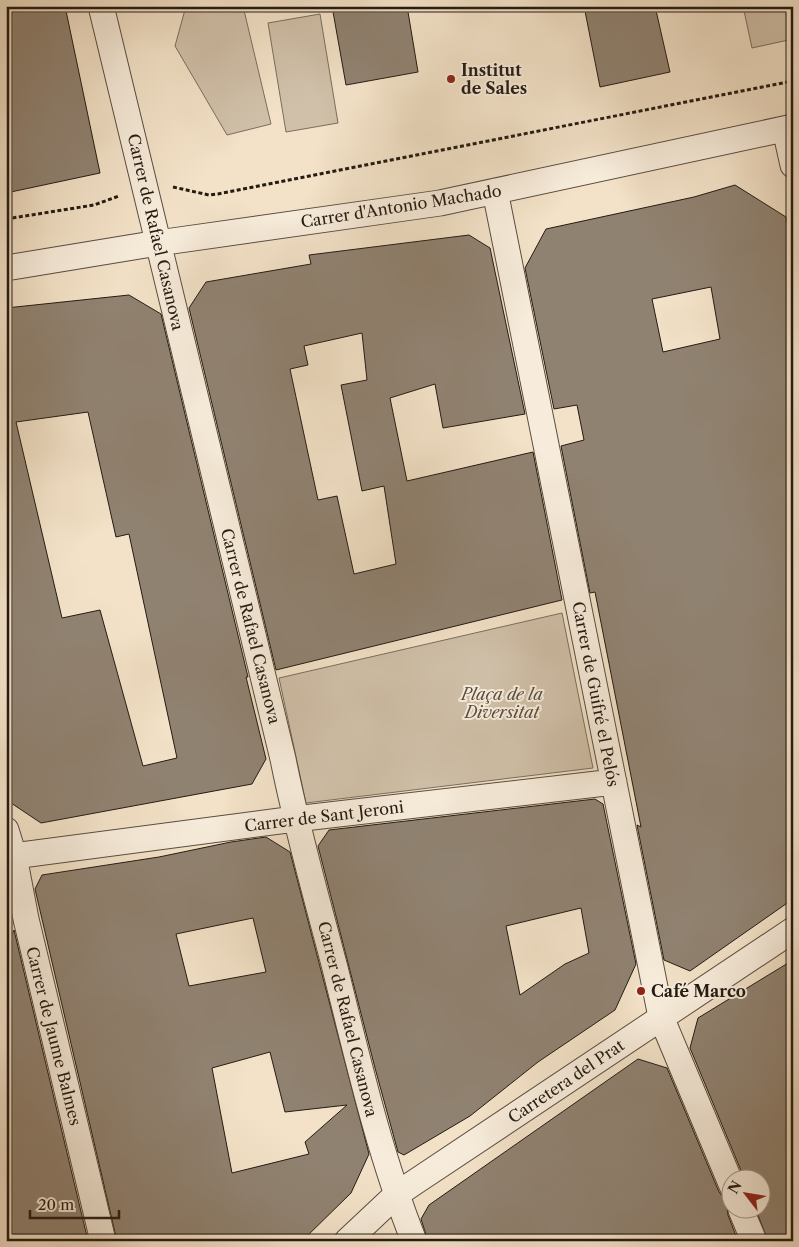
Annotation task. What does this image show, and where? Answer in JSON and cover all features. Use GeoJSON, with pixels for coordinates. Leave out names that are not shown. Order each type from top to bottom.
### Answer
{"type":"FeatureCollection","features":[{"type":"Feature","properties":{"kind":"street","name":"Carrer de Rafael Casanova"},"geometry":{"type":"LineString","coordinates":[[101,6],[281,750],[295,819],[371,1113],[396,1195],[414,1241]]}},
{"type":"Feature","properties":{"kind":"street"},"geometry":{"type":"LineString","coordinates":[[789,128],[793,165]]}},
{"type":"Feature","properties":{"kind":"street","name":"Carrer d'Antonio Machado"},"geometry":{"type":"LineString","coordinates":[[6,268],[158,243],[440,203],[789,128]]}},
{"type":"Feature","properties":{"kind":"street","name":"Carrer de Guifré el Pelós"},"geometry":{"type":"LineString","coordinates":[[495,191],[661,1017],[725,1170]]}},
{"type":"Feature","properties":{"kind":"street","name":"Carrer de Sant Jeroni"},"geometry":{"type":"LineString","coordinates":[[18,855],[295,819],[614,782]]}},
{"type":"Feature","properties":{"kind":"street","name":"Carrer de Jaume Balmes"},"geometry":{"type":"LineString","coordinates":[[6,830],[18,855],[26,920],[103,1241]]}},
{"type":"Feature","properties":{"kind":"street","name":"Carretera del Prat"},"geometry":{"type":"LineString","coordinates":[[347,1241],[396,1195],[793,930]]}},
{"type":"Feature","properties":{"kind":"street"},"geometry":{"type":"LineString","coordinates":[[745,1220],[754,1241]]}},
{"type":"Feature","properties":{"kind":"path"},"geometry":{"type":"LineString","coordinates":[[6,219],[94,206],[162,184],[209,196],[793,81]]}},
{"type":"Feature","properties":{"kind":"green space"},"geometry":{"type":"Polygon","coordinates":[[[186,6],[243,6],[271,124],[227,135],[175,46],[186,6]]]}},
{"type":"Feature","properties":{"kind":"green space"},"geometry":{"type":"Polygon","coordinates":[[[743,6],[793,6],[793,39],[752,48],[743,6]]]}},
{"type":"Feature","properties":{"kind":"green space"},"geometry":{"type":"Polygon","coordinates":[[[320,14],[338,123],[286,132],[268,23],[320,14]]]}},
{"type":"Feature","properties":{"kind":"green space","name":"Plaça de la Diversitat"},"geometry":{"type":"Polygon","coordinates":[[[562,613],[593,768],[306,803],[279,678],[562,613]]]}},
{"type":"Feature","properties":{"kind":"building"},"geometry":{"type":"Polygon","coordinates":[[[6,6],[65,6],[100,173],[6,193],[6,6]]]}},
{"type":"Feature","properties":{"kind":"building"},"geometry":{"type":"Polygon","coordinates":[[[332,6],[407,6],[418,72],[346,85],[332,6]]]}},
{"type":"Feature","properties":{"kind":"building"},"geometry":{"type":"Polygon","coordinates":[[[584,6],[655,6],[670,72],[600,87],[584,6]]]}},
{"type":"Feature","properties":{"kind":"building"},"geometry":{"type":"Polygon","coordinates":[[[735,185],[786,217],[793,253],[793,899],[690,971],[664,960],[637,825],[641,827],[595,592],[590,593],[561,446],[584,440],[577,405],[554,409],[525,268],[546,229],[694,197],[735,185]],[[711,287],[652,299],[663,352],[720,339],[711,287]]]}},
{"type":"Feature","properties":{"kind":"building"},"geometry":{"type":"Polygon","coordinates":[[[469,235],[490,248],[525,414],[443,428],[435,384],[390,398],[407,481],[533,452],[562,600],[276,670],[189,308],[206,282],[311,264],[309,255],[469,235]],[[362,333],[304,346],[308,365],[290,369],[318,500],[337,496],[354,574],[396,564],[384,486],[362,491],[341,385],[367,380],[362,333]]]}},
{"type":"Feature","properties":{"kind":"building"},"geometry":{"type":"Polygon","coordinates":[[[129,295],[161,314],[266,759],[252,784],[41,823],[11,803],[6,783],[6,308],[129,295]],[[88,412],[16,422],[62,618],[100,610],[143,766],[177,758],[129,534],[116,537],[88,412]]]}},
{"type":"Feature","properties":{"kind":"building"},"geometry":{"type":"Polygon","coordinates":[[[595,799],[603,804],[636,964],[615,1010],[538,1062],[470,1116],[404,1155],[398,1152],[318,846],[329,830],[595,799]],[[581,908],[506,926],[520,995],[565,964],[589,953],[581,908]]]}},
{"type":"Feature","properties":{"kind":"building"},"geometry":{"type":"Polygon","coordinates":[[[266,837],[290,852],[369,1154],[351,1193],[302,1241],[117,1241],[35,889],[42,875],[159,857],[231,842],[266,837]],[[253,918],[176,934],[189,986],[266,972],[253,918]],[[270,1052],[212,1068],[232,1173],[309,1154],[305,1142],[347,1105],[285,1112],[270,1052]]]}},
{"type":"Feature","properties":{"kind":"building"},"geometry":{"type":"Polygon","coordinates":[[[14,930],[88,1241],[6,1241],[6,945],[14,930]]]}},
{"type":"Feature","properties":{"kind":"building"},"geometry":{"type":"Polygon","coordinates":[[[793,960],[793,1241],[768,1241],[760,1220],[772,1220],[772,1170],[741,1170],[690,1048],[698,1018],[793,960]]]}},
{"type":"Feature","properties":{"kind":"building"},"geometry":{"type":"Polygon","coordinates":[[[638,1059],[667,1068],[722,1196],[722,1220],[730,1220],[738,1241],[428,1241],[421,1219],[429,1205],[638,1059]]]}},
{"type":"Feature","properties":{"kind":"place","name":"Institut de Sales"},"geometry":{"type":"Point","coordinates":[451,79]}},
{"type":"Feature","properties":{"kind":"place","name":"Café Marco"},"geometry":{"type":"Point","coordinates":[641,991]}}]}
